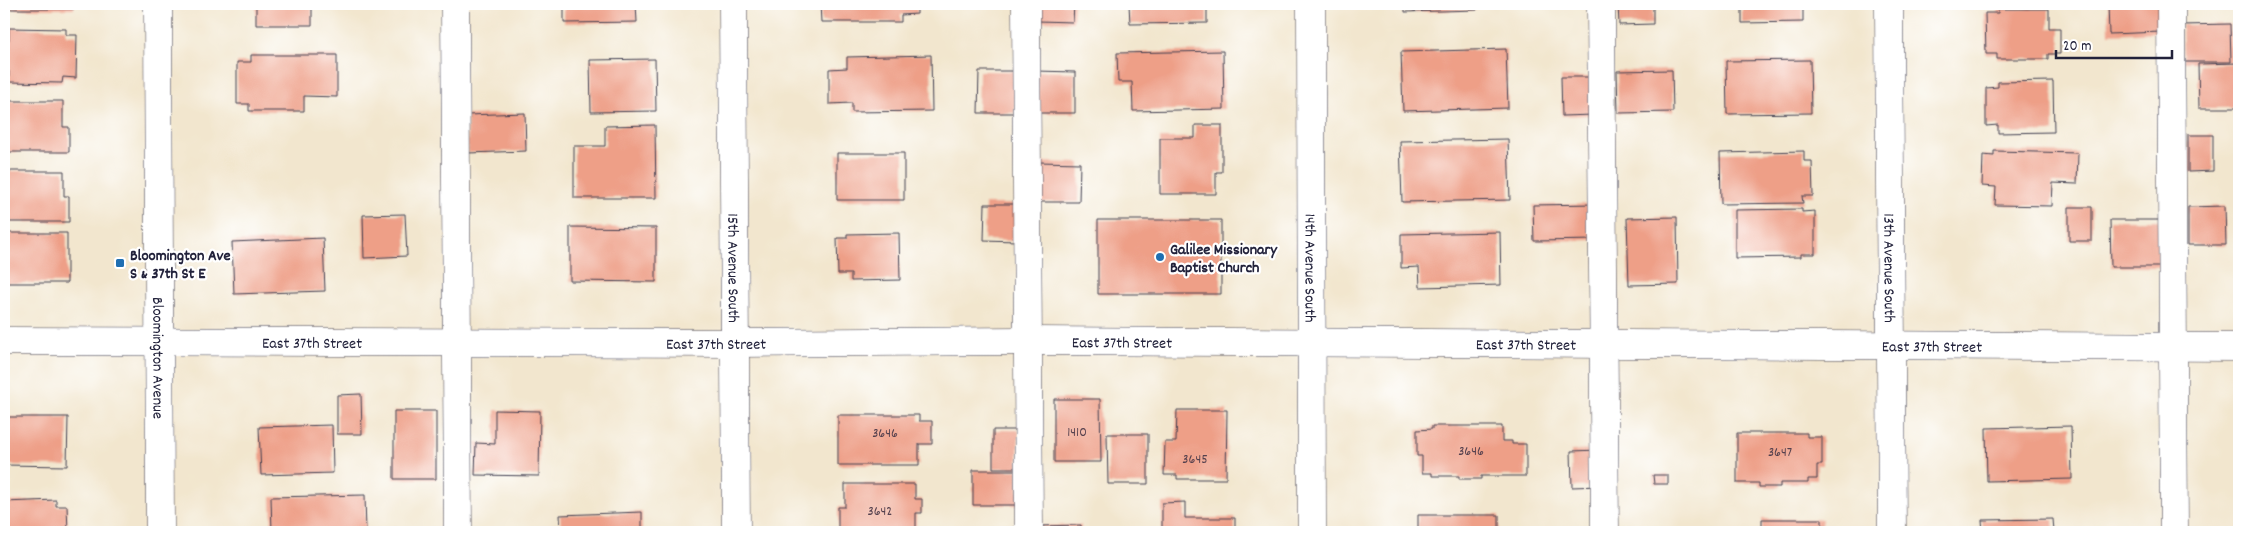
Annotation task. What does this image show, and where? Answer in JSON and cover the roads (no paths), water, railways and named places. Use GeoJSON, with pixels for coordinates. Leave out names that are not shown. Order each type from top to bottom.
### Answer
{"type":"FeatureCollection","features":[{"type":"Feature","properties":{"kind":"street","name":"Bloomington Avenue"},"geometry":{"type":"LineString","coordinates":[[158,4],[160,532]]}},
{"type":"Feature","properties":{"kind":"street"},"geometry":{"type":"LineString","coordinates":[[455,4],[458,532]]}},
{"type":"Feature","properties":{"kind":"street","name":"15th Avenue South"},"geometry":{"type":"LineString","coordinates":[[734,4],[736,532]]}},
{"type":"Feature","properties":{"kind":"street"},"geometry":{"type":"LineString","coordinates":[[1026,4],[1028,532]]}},
{"type":"Feature","properties":{"kind":"street","name":"14th Avenue South"},"geometry":{"type":"LineString","coordinates":[[1311,4],[1312,532]]}},
{"type":"Feature","properties":{"kind":"street"},"geometry":{"type":"LineString","coordinates":[[1601,4],[1605,532]]}},
{"type":"Feature","properties":{"kind":"street","name":"13th Avenue South"},"geometry":{"type":"LineString","coordinates":[[1889,4],[1892,532]]}},
{"type":"Feature","properties":{"kind":"street"},"geometry":{"type":"LineString","coordinates":[[2171,4],[2174,532]]}},
{"type":"Feature","properties":{"kind":"street","name":"East 37th Street"},"geometry":{"type":"LineString","coordinates":[[4,342],[457,341],[735,343],[1028,341],[2239,347]]}},
{"type":"Feature","properties":{"kind":"place","name":"Galilee Missionary Baptist Church"},"geometry":{"type":"Point","coordinates":[1160,257]}},
{"type":"Feature","properties":{"kind":"place","name":"Bloomington Ave S & 37th St E"},"geometry":{"type":"Point","coordinates":[120,263]}}]}
